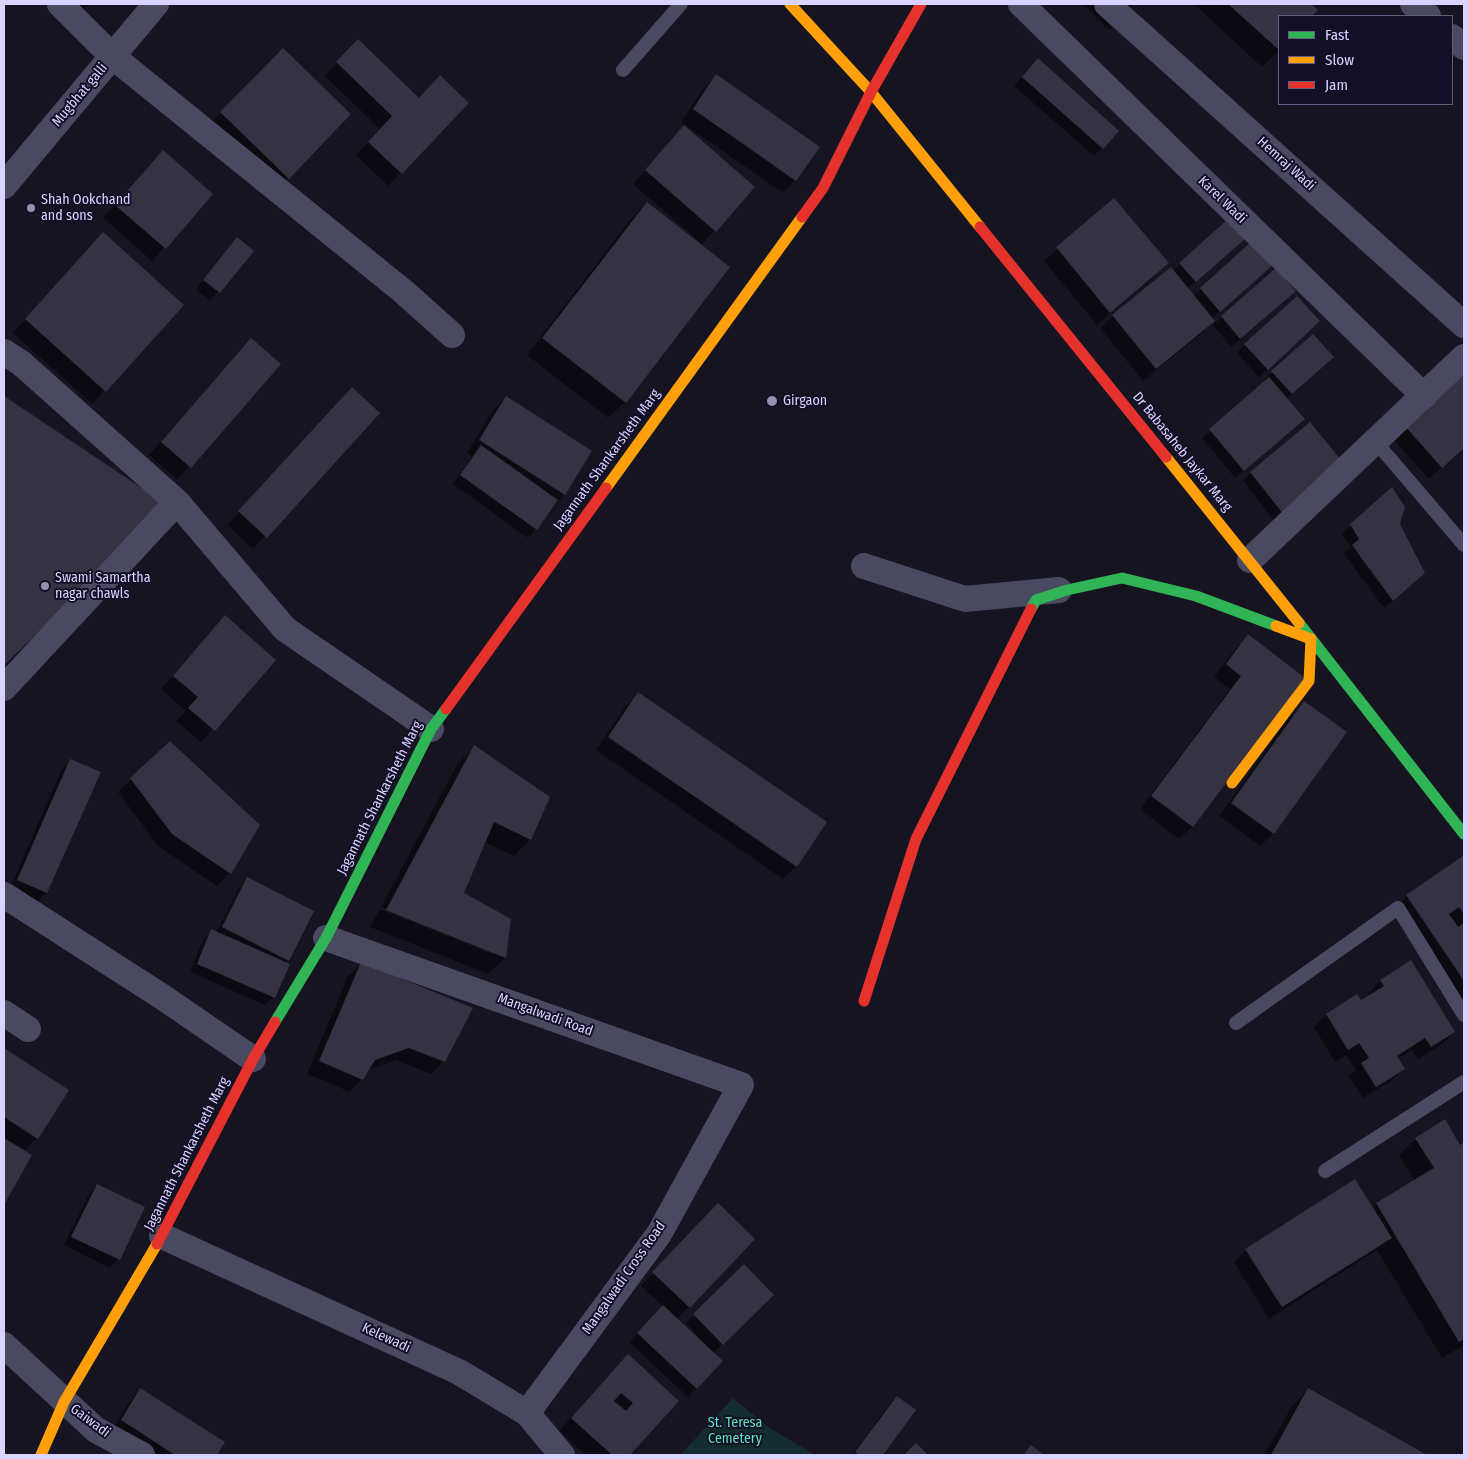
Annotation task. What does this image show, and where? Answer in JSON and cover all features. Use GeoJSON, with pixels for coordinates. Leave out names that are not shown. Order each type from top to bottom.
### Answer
{"type":"FeatureCollection","features":[{"type":"Feature","properties":{"kind":"street"},"geometry":{"type":"LineString","coordinates":[[60,4],[112,56],[404,292],[452,335]]}},
{"type":"Feature","properties":{"kind":"street","name":"Mugbhat galli"},"geometry":{"type":"LineString","coordinates":[[4,186],[156,4]]}},
{"type":"Feature","properties":{"kind":"street","name":"Dr Babasaheb Jaykar Marg"},"geometry":{"type":"LineString","coordinates":[[790,4],[871,92],[1250,560],[1464,834]]}},
{"type":"Feature","properties":{"kind":"street","name":"Jagannath Shankarsheth Marg"},"geometry":{"type":"LineString","coordinates":[[41,1455],[64,1402],[162,1236],[253,1059],[337,941],[431,730],[823,188],[871,92],[921,4]]}},
{"type":"Feature","properties":{"kind":"street","name":"Karel Wadi"},"geometry":{"type":"LineString","coordinates":[[1021,4],[1424,396]]}},
{"type":"Feature","properties":{"kind":"street","name":"Hemraj Wadi"},"geometry":{"type":"LineString","coordinates":[[1107,4],[1464,325]]}},
{"type":"Feature","properties":{"kind":"street"},"geometry":{"type":"LineString","coordinates":[[1413,4],[1427,15]]}},
{"type":"Feature","properties":{"kind":"street"},"geometry":{"type":"LineString","coordinates":[[1453,38],[1464,47]]}},
{"type":"Feature","properties":{"kind":"street"},"geometry":{"type":"LineString","coordinates":[[4,352],[21,363],[177,502],[285,629],[431,730]]}},
{"type":"Feature","properties":{"kind":"street"},"geometry":{"type":"LineString","coordinates":[[1250,560],[1464,357]]}},
{"type":"Feature","properties":{"kind":"street"},"geometry":{"type":"LineString","coordinates":[[4,688],[177,502]]}},
{"type":"Feature","properties":{"kind":"street"},"geometry":{"type":"LineString","coordinates":[[864,566],[965,598],[1067,590]]}},
{"type":"Feature","properties":{"kind":"street"},"geometry":{"type":"LineString","coordinates":[[864,1001],[916,839],[1036,600],[1067,590],[1122,578],[1196,596],[1312,639],[1309,681],[1232,783]]}},
{"type":"Feature","properties":{"kind":"street"},"geometry":{"type":"LineString","coordinates":[[4,895],[161,996],[253,1059]]}},
{"type":"Feature","properties":{"kind":"street","name":"Mangalwadi Road"},"geometry":{"type":"LineString","coordinates":[[337,941],[741,1085]]}},
{"type":"Feature","properties":{"kind":"street"},"geometry":{"type":"LineString","coordinates":[[4,1013],[28,1029]]}},
{"type":"Feature","properties":{"kind":"street","name":"Mangalwadi Cross Road"},"geometry":{"type":"LineString","coordinates":[[527,1413],[659,1234],[741,1085]]}},
{"type":"Feature","properties":{"kind":"street","name":"Kelewadi"},"geometry":{"type":"LineString","coordinates":[[162,1236],[459,1372],[527,1413],[562,1455]]}},
{"type":"Feature","properties":{"kind":"street","name":"Gaiwadi"},"geometry":{"type":"LineString","coordinates":[[4,1345],[96,1430],[142,1455]]}},
{"type":"Feature","properties":{"kind":"lane"},"geometry":{"type":"LineString","coordinates":[[623,70],[681,4]]}},
{"type":"Feature","properties":{"kind":"lane"},"geometry":{"type":"LineString","coordinates":[[1375,441],[1464,545]]}},
{"type":"Feature","properties":{"kind":"lane"},"geometry":{"type":"LineString","coordinates":[[1236,1023],[1398,908],[1464,1015]]}},
{"type":"Feature","properties":{"kind":"lane"},"geometry":{"type":"LineString","coordinates":[[1325,1171],[1464,1082]]}},
{"type":"Feature","properties":{"kind":"green space","name":"St. Teresa Cemetery"},"geometry":{"type":"Polygon","coordinates":[[[733,1398],[767,1426],[815,1455],[680,1455],[733,1398]]]}},
{"type":"Feature","properties":{"kind":"building"},"geometry":{"type":"Polygon","coordinates":[[[1228,4],[1311,4],[1318,10],[1313,15],[1278,15],[1278,49],[1228,4]]]}},
{"type":"Feature","properties":{"kind":"building"},"geometry":{"type":"Polygon","coordinates":[[[358,39],[419,98],[440,75],[469,103],[402,174],[368,142],[392,116],[336,62],[358,39]]]}},
{"type":"Feature","properties":{"kind":"building"},"geometry":{"type":"Polygon","coordinates":[[[283,48],[351,114],[289,179],[220,112],[283,48]]]}},
{"type":"Feature","properties":{"kind":"building"},"geometry":{"type":"Polygon","coordinates":[[[1038,58],[1119,131],[1103,149],[1022,77],[1038,58]]]}},
{"type":"Feature","properties":{"kind":"building"},"geometry":{"type":"Polygon","coordinates":[[[716,74],[820,147],[796,181],[693,109],[716,74]]]}},
{"type":"Feature","properties":{"kind":"building"},"geometry":{"type":"Polygon","coordinates":[[[684,125],[755,187],[716,232],[645,170],[684,125]]]}},
{"type":"Feature","properties":{"kind":"building"},"geometry":{"type":"Polygon","coordinates":[[[163,150],[213,194],[166,249],[115,205],[163,150]]]}},
{"type":"Feature","properties":{"kind":"building"},"geometry":{"type":"Polygon","coordinates":[[[1114,198],[1169,263],[1110,313],[1056,247],[1114,198]]]}},
{"type":"Feature","properties":{"kind":"building"},"geometry":{"type":"Polygon","coordinates":[[[647,202],[730,267],[626,403],[542,338],[647,202]]]}},
{"type":"Feature","properties":{"kind":"building"},"geometry":{"type":"Polygon","coordinates":[[[1228,219],[1245,239],[1196,282],[1179,263],[1228,219]]]}},
{"type":"Feature","properties":{"kind":"building"},"geometry":{"type":"Polygon","coordinates":[[[103,232],[184,305],[106,392],[25,319],[103,232]]]}},
{"type":"Feature","properties":{"kind":"building"},"geometry":{"type":"Polygon","coordinates":[[[237,237],[254,251],[220,293],[203,280],[237,237]]]}},
{"type":"Feature","properties":{"kind":"building"},"geometry":{"type":"Polygon","coordinates":[[[1252,241],[1273,265],[1220,312],[1200,288],[1252,241]]]}},
{"type":"Feature","properties":{"kind":"building"},"geometry":{"type":"Polygon","coordinates":[[[1171,267],[1215,321],[1156,369],[1112,315],[1171,267]]]}},
{"type":"Feature","properties":{"kind":"building"},"geometry":{"type":"Polygon","coordinates":[[[1276,268],[1296,291],[1240,339],[1221,316],[1276,268]]]}},
{"type":"Feature","properties":{"kind":"building"},"geometry":{"type":"Polygon","coordinates":[[[1297,296],[1320,321],[1268,370],[1244,344],[1297,296]]]}},
{"type":"Feature","properties":{"kind":"building"},"geometry":{"type":"Polygon","coordinates":[[[1313,334],[1334,357],[1292,394],[1271,371],[1313,334]]]}},
{"type":"Feature","properties":{"kind":"building"},"geometry":{"type":"Polygon","coordinates":[[[251,338],[281,364],[191,468],[161,442],[251,338]]]}},
{"type":"Feature","properties":{"kind":"building"},"geometry":{"type":"Polygon","coordinates":[[[1464,372],[1464,448],[1442,468],[1405,426],[1464,372]]]}},
{"type":"Feature","properties":{"kind":"building"},"geometry":{"type":"Polygon","coordinates":[[[1269,377],[1305,419],[1244,471],[1209,429],[1269,377]]]}},
{"type":"Feature","properties":{"kind":"building"},"geometry":{"type":"Polygon","coordinates":[[[352,387],[380,413],[267,538],[238,511],[352,387]]]}},
{"type":"Feature","properties":{"kind":"building","name":"Swami Samartha nagar chawls"},"geometry":{"type":"Polygon","coordinates":[[[4,396],[170,507],[4,665],[4,396]]]}},
{"type":"Feature","properties":{"kind":"building"},"geometry":{"type":"Polygon","coordinates":[[[506,396],[592,451],[565,495],[479,440],[506,396]]]}},
{"type":"Feature","properties":{"kind":"building"},"geometry":{"type":"Polygon","coordinates":[[[1310,422],[1346,466],[1285,516],[1250,472],[1310,422]]]}},
{"type":"Feature","properties":{"kind":"building"},"geometry":{"type":"Polygon","coordinates":[[[481,445],[558,500],[537,530],[460,475],[481,445]]]}},
{"type":"Feature","properties":{"kind":"building"},"geometry":{"type":"Polygon","coordinates":[[[1392,487],[1405,507],[1400,524],[1425,573],[1393,601],[1352,545],[1359,539],[1350,524],[1392,487]]]}},
{"type":"Feature","properties":{"kind":"building"},"geometry":{"type":"Polygon","coordinates":[[[225,615],[276,660],[215,731],[188,708],[198,697],[173,676],[225,615]]]}},
{"type":"Feature","properties":{"kind":"building"},"geometry":{"type":"Polygon","coordinates":[[[1248,634],[1305,678],[1193,827],[1151,796],[1241,676],[1226,664],[1248,634]]]}},
{"type":"Feature","properties":{"kind":"building"},"geometry":{"type":"Polygon","coordinates":[[[638,692],[827,822],[797,867],[608,737],[638,692]]]}},
{"type":"Feature","properties":{"kind":"building"},"geometry":{"type":"Polygon","coordinates":[[[1304,701],[1347,732],[1274,834],[1231,803],[1304,701]]]}},
{"type":"Feature","properties":{"kind":"building"},"geometry":{"type":"Polygon","coordinates":[[[170,741],[260,825],[231,874],[172,834],[130,778],[170,741]]]}},
{"type":"Feature","properties":{"kind":"building"},"geometry":{"type":"Polygon","coordinates":[[[474,745],[550,797],[531,840],[494,822],[464,893],[511,919],[506,958],[386,910],[474,745]]]}},
{"type":"Feature","properties":{"kind":"building"},"geometry":{"type":"Polygon","coordinates":[[[70,759],[101,772],[47,893],[17,880],[70,759]]]}},
{"type":"Feature","properties":{"kind":"building"},"geometry":{"type":"Polygon","coordinates":[[[1463,856],[1464,915],[1459,907],[1449,914],[1458,927],[1464,923],[1464,981],[1406,895],[1463,856]]]}},
{"type":"Feature","properties":{"kind":"building"},"geometry":{"type":"Polygon","coordinates":[[[247,877],[314,911],[289,961],[222,927],[247,877]]]}},
{"type":"Feature","properties":{"kind":"building"},"geometry":{"type":"Polygon","coordinates":[[[211,929],[290,964],[275,998],[197,964],[211,929]]]}},
{"type":"Feature","properties":{"kind":"building"},"geometry":{"type":"Polygon","coordinates":[[[1411,960],[1455,1032],[1431,1047],[1425,1038],[1397,1056],[1405,1069],[1376,1087],[1361,1063],[1369,1058],[1359,1043],[1348,1050],[1326,1014],[1357,994],[1361,1000],[1384,986],[1380,980],[1411,960]]]}},
{"type":"Feature","properties":{"kind":"building"},"geometry":{"type":"Polygon","coordinates":[[[361,962],[473,1008],[445,1062],[409,1048],[375,1060],[363,1080],[319,1061],[361,962]]]}},
{"type":"Feature","properties":{"kind":"building"},"geometry":{"type":"Polygon","coordinates":[[[4,1048],[69,1090],[38,1139],[4,1117],[4,1048]]]}},
{"type":"Feature","properties":{"kind":"building"},"geometry":{"type":"Polygon","coordinates":[[[1445,1119],[1460,1145],[1464,1142],[1464,1339],[1459,1342],[1376,1203],[1434,1168],[1415,1138],[1445,1119]]]}},
{"type":"Feature","properties":{"kind":"building"},"geometry":{"type":"Polygon","coordinates":[[[4,1138],[32,1155],[4,1205],[4,1138]]]}},
{"type":"Feature","properties":{"kind":"building"},"geometry":{"type":"Polygon","coordinates":[[[1355,1179],[1392,1238],[1282,1307],[1245,1249],[1355,1179]]]}},
{"type":"Feature","properties":{"kind":"building"},"geometry":{"type":"Polygon","coordinates":[[[97,1184],[145,1207],[120,1260],[71,1237],[97,1184]]]}},
{"type":"Feature","properties":{"kind":"building"},"geometry":{"type":"Polygon","coordinates":[[[718,1203],[755,1239],[690,1308],[652,1272],[718,1203]]]}},
{"type":"Feature","properties":{"kind":"building"},"geometry":{"type":"Polygon","coordinates":[[[744,1264],[774,1295],[723,1345],[693,1314],[744,1264]]]}},
{"type":"Feature","properties":{"kind":"building"},"geometry":{"type":"Polygon","coordinates":[[[663,1305],[723,1361],[697,1389],[637,1333],[663,1305]]]}},
{"type":"Feature","properties":{"kind":"building"},"geometry":{"type":"Polygon","coordinates":[[[628,1354],[679,1401],[630,1455],[612,1455],[571,1418],[628,1354]],[[621,1393],[614,1401],[626,1411],[633,1403],[621,1393]]]}},
{"type":"Feature","properties":{"kind":"building"},"geometry":{"type":"Polygon","coordinates":[[[140,1388],[225,1442],[217,1455],[175,1455],[121,1420],[140,1388]]]}},
{"type":"Feature","properties":{"kind":"building"},"geometry":{"type":"Polygon","coordinates":[[[1308,1388],[1427,1455],[1271,1455],[1308,1388]]]}},
{"type":"Feature","properties":{"kind":"building"},"geometry":{"type":"Polygon","coordinates":[[[897,1396],[916,1410],[883,1455],[859,1455],[855,1452],[897,1396]]]}},
{"type":"Feature","properties":{"kind":"building"},"geometry":{"type":"Polygon","coordinates":[[[916,1443],[928,1455],[904,1455],[916,1443]]]}},
{"type":"Feature","properties":{"kind":"building"},"geometry":{"type":"Polygon","coordinates":[[[1031,1445],[1044,1455],[1023,1455],[1031,1445]]]}},
{"type":"Feature","properties":{"kind":"traffic: fast"},"geometry":{"type":"LineString","coordinates":[[1031,609],[1036,600],[1067,590],[1122,578],[1196,596],[1276,626]]}},
{"type":"Feature","properties":{"kind":"traffic: fast"},"geometry":{"type":"LineString","coordinates":[[1299,623],[1464,834]]}},
{"type":"Feature","properties":{"kind":"traffic: fast"},"geometry":{"type":"LineString","coordinates":[[275,1022],[326,938],[431,729],[446,709]]}},
{"type":"Feature","properties":{"kind":"traffic: slow"},"geometry":{"type":"LineString","coordinates":[[790,4],[871,92],[980,227]]}},
{"type":"Feature","properties":{"kind":"traffic: slow"},"geometry":{"type":"LineString","coordinates":[[606,488],[802,217]]}},
{"type":"Feature","properties":{"kind":"traffic: slow"},"geometry":{"type":"LineString","coordinates":[[1166,457],[1299,623]]}},
{"type":"Feature","properties":{"kind":"traffic: slow"},"geometry":{"type":"LineString","coordinates":[[1232,783],[1309,681],[1311,639],[1276,626]]}},
{"type":"Feature","properties":{"kind":"traffic: slow"},"geometry":{"type":"LineString","coordinates":[[41,1455],[64,1402],[157,1244]]}},
{"type":"Feature","properties":{"kind":"traffic: jam"},"geometry":{"type":"LineString","coordinates":[[802,217],[823,188],[871,92],[921,4]]}},
{"type":"Feature","properties":{"kind":"traffic: jam"},"geometry":{"type":"LineString","coordinates":[[980,227],[1166,457]]}},
{"type":"Feature","properties":{"kind":"traffic: jam"},"geometry":{"type":"LineString","coordinates":[[446,709],[606,488]]}},
{"type":"Feature","properties":{"kind":"traffic: jam"},"geometry":{"type":"LineString","coordinates":[[864,1001],[916,839],[1031,609]]}},
{"type":"Feature","properties":{"kind":"traffic: jam"},"geometry":{"type":"LineString","coordinates":[[157,1244],[253,1059],[275,1022]]}},
{"type":"Feature","properties":{"kind":"place","name":"Shah Ookchand and sons"},"geometry":{"type":"Point","coordinates":[31,208]}},
{"type":"Feature","properties":{"kind":"place","name":"Girgaon"},"geometry":{"type":"Point","coordinates":[772,401]}},
{"type":"Feature","properties":{"kind":"place","name":"Swami Samartha nagar chawls"},"geometry":{"type":"Point","coordinates":[45,586]}}]}
